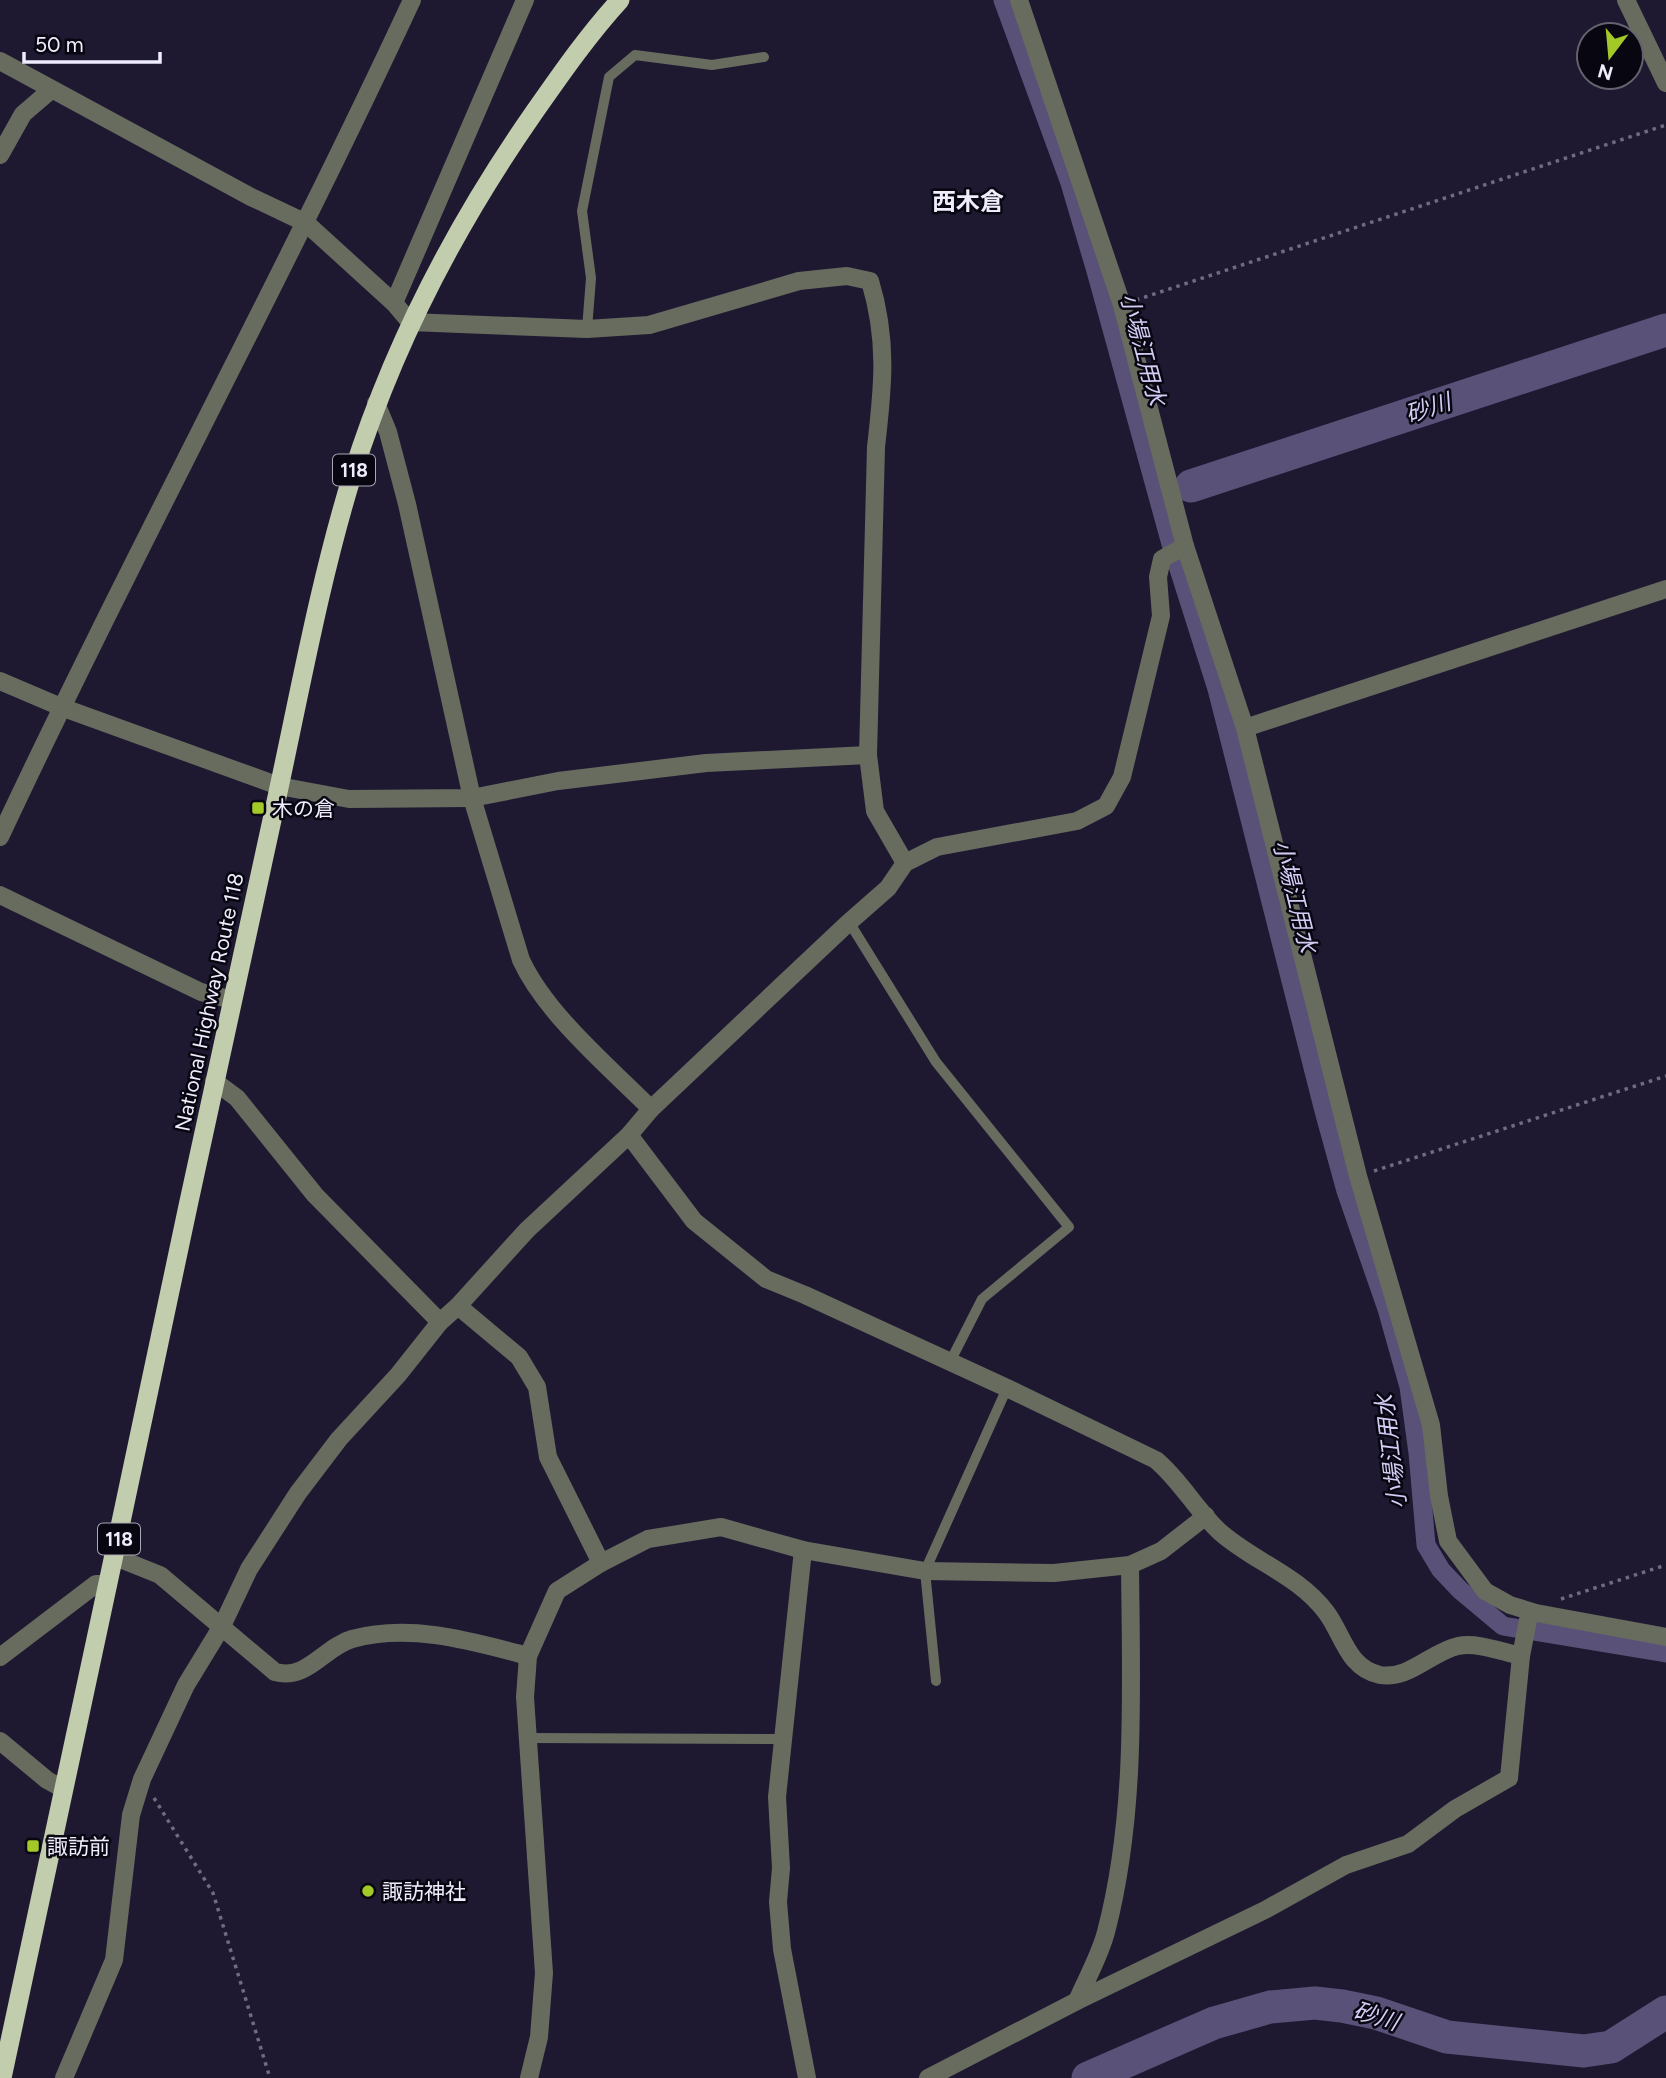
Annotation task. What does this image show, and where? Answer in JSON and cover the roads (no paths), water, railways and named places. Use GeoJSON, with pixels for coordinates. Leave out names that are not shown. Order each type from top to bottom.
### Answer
{"type":"FeatureCollection","features":[{"type":"Feature","properties":{"kind":"highway","name":"National Highway Route 118"},"geometry":{"type":"LineString","coordinates":[[2,2078],[115,1557],[214,1081],[330,561],[351,479],[376,403],[410,322],[477,198],[583,44],[620,0]]}},
{"type":"Feature","properties":{"kind":"street"},"geometry":{"type":"LineString","coordinates":[[0,837],[61,707],[306,223],[412,0]]}},
{"type":"Feature","properties":{"kind":"street"},"geometry":{"type":"LineString","coordinates":[[394,303],[525,0]]}},
{"type":"Feature","properties":{"kind":"street"},"geometry":{"type":"LineString","coordinates":[[1018,0],[1122,305],[1175,551],[1245,728],[1358,1176],[1431,1426],[1439,1496],[1448,1541],[1485,1591],[1532,1616],[1666,1637]]}},
{"type":"Feature","properties":{"kind":"street"},"geometry":{"type":"LineString","coordinates":[[1626,0],[1666,83]]}},
{"type":"Feature","properties":{"kind":"street"},"geometry":{"type":"LineString","coordinates":[[0,61],[239,191],[306,223],[394,303],[410,322],[587,328],[649,325],[799,281],[846,276],[870,281],[883,342],[882,397],[876,447],[868,755],[875,811],[905,863]]}},
{"type":"Feature","properties":{"kind":"street"},"geometry":{"type":"LineString","coordinates":[[0,155],[23,114],[51,90]]}},
{"type":"Feature","properties":{"kind":"street"},"geometry":{"type":"LineString","coordinates":[[376,403],[388,432],[407,504],[472,798],[521,960],[531,982],[551,1008],[651,1109]]}},
{"type":"Feature","properties":{"kind":"street"},"geometry":{"type":"LineString","coordinates":[[64,2078],[114,1960],[131,1815],[142,1779],[186,1685],[222,1626],[249,1569],[298,1493],[339,1439],[398,1374],[440,1322],[527,1230],[629,1135],[651,1109],[888,888],[905,863],[937,847],[1077,821],[1106,806],[1122,777],[1161,616],[1158,577],[1175,551]]}},
{"type":"Feature","properties":{"kind":"street"},"geometry":{"type":"LineString","coordinates":[[1245,728],[1666,589]]}},
{"type":"Feature","properties":{"kind":"street"},"geometry":{"type":"LineString","coordinates":[[0,681],[61,707],[279,786],[349,799],[472,798],[558,781],[706,764],[868,755]]}},
{"type":"Feature","properties":{"kind":"street"},"geometry":{"type":"LineString","coordinates":[[0,895],[201,992],[233,1000]]}},
{"type":"Feature","properties":{"kind":"street"},"geometry":{"type":"LineString","coordinates":[[214,1081],[237,1098],[315,1195],[440,1322]]}},
{"type":"Feature","properties":{"kind":"street"},"geometry":{"type":"LineString","coordinates":[[629,1135],[694,1221],[766,1279],[1007,1388],[1156,1460],[1172,1473],[1220,1531],[1242,1549],[1289,1576],[1310,1594],[1327,1613],[1348,1654],[1362,1667],[1379,1675],[1399,1675],[1440,1651],[1461,1646],[1523,1650]]}},
{"type":"Feature","properties":{"kind":"street"},"geometry":{"type":"LineString","coordinates":[[458,1306],[519,1357],[537,1387],[548,1457],[601,1563]]}},
{"type":"Feature","properties":{"kind":"street"},"geometry":{"type":"LineString","coordinates":[[529,2078],[539,2036],[544,1973],[525,1697],[528,1656],[557,1591],[601,1563],[648,1539],[721,1527],[803,1550],[925,1571],[1054,1573],[1130,1565],[1161,1551],[1206,1516]]}},
{"type":"Feature","properties":{"kind":"street"},"geometry":{"type":"LineString","coordinates":[[803,1550],[777,1797],[781,1868],[778,1902],[782,1949],[807,2078]]}},
{"type":"Feature","properties":{"kind":"street"},"geometry":{"type":"LineString","coordinates":[[115,1557],[160,1575],[275,1672],[286,1676],[299,1672],[348,1640],[370,1635],[399,1633],[456,1637],[528,1656]]}},
{"type":"Feature","properties":{"kind":"street"},"geometry":{"type":"LineString","coordinates":[[1077,2001],[1105,1935],[1120,1870],[1131,1728],[1130,1565]]}},
{"type":"Feature","properties":{"kind":"street"},"geometry":{"type":"LineString","coordinates":[[0,1657],[96,1584],[108,1584]]}},
{"type":"Feature","properties":{"kind":"street"},"geometry":{"type":"LineString","coordinates":[[929,2078],[1077,2001],[1265,1910],[1346,1865],[1408,1844],[1455,1809],[1509,1778],[1523,1650],[1532,1616]]}},
{"type":"Feature","properties":{"kind":"street"},"geometry":{"type":"LineString","coordinates":[[0,1741],[47,1780],[63,1789]]}},
{"type":"Feature","properties":{"kind":"lane"},"geometry":{"type":"LineString","coordinates":[[587,328],[591,278],[582,211],[609,77],[635,55],[712,65],[764,57]]}},
{"type":"Feature","properties":{"kind":"lane"},"geometry":{"type":"LineString","coordinates":[[849,922],[936,1062],[1069,1227],[982,1299],[950,1362]]}},
{"type":"Feature","properties":{"kind":"lane"},"geometry":{"type":"LineString","coordinates":[[936,1681],[925,1571],[1007,1388]]}},
{"type":"Feature","properties":{"kind":"lane"},"geometry":{"type":"LineString","coordinates":[[527,1738],[783,1739]]}},
{"type":"Feature","properties":{"kind":"waterway","name":"小場江用水"},"geometry":{"type":"LineString","coordinates":[[1003,0],[1070,183],[1096,271],[1171,544],[1217,689],[1346,1191],[1387,1309],[1409,1387],[1426,1545],[1441,1570],[1460,1590],[1503,1626],[1666,1653]]}},
{"type":"Feature","properties":{"kind":"waterway","name":"砂川"},"geometry":{"type":"LineString","coordinates":[[1191,486],[1666,330]]}},
{"type":"Feature","properties":{"kind":"waterway","name":"砂川"},"geometry":{"type":"LineString","coordinates":[[1088,2078],[1214,2023],[1270,2007],[1315,2003],[1342,2006],[1376,2013],[1447,2037],[1584,2051],[1611,2047],[1666,2012]]}},
{"type":"Feature","properties":{"kind":"place","name":"木の倉"},"geometry":{"type":"Point","coordinates":[258,808]}},
{"type":"Feature","properties":{"kind":"place","name":"諏訪前"},"geometry":{"type":"Point","coordinates":[33,1846]}},
{"type":"Feature","properties":{"kind":"place","name":"諏訪神社"},"geometry":{"type":"Point","coordinates":[368,1891]}},
{"type":"Feature","properties":{"kind":"district","name":"西木倉"},"geometry":{"type":"Point","coordinates":[968,201]}}]}
